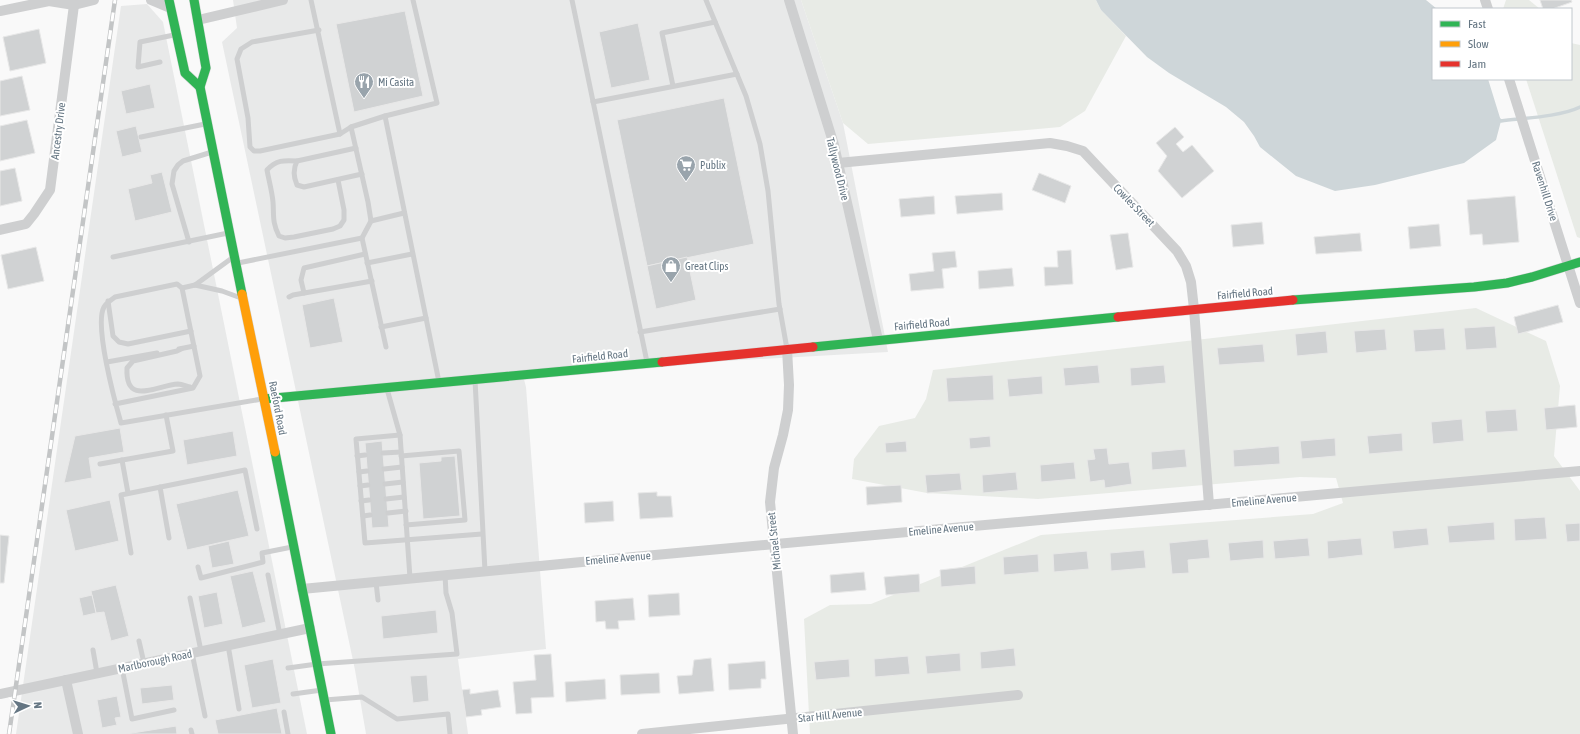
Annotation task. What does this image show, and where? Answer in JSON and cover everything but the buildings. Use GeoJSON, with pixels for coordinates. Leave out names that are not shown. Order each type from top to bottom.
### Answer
{"type":"FeatureCollection","features":[{"type":"Feature","properties":{"kind":"street"},"geometry":{"type":"LineString","coordinates":[[0,11],[49,2],[74,5],[94,0]]}},
{"type":"Feature","properties":{"kind":"street"},"geometry":{"type":"LineString","coordinates":[[151,0],[170,4],[185,73],[200,87]]}},
{"type":"Feature","properties":{"kind":"street","name":"Raeford Road"},"geometry":{"type":"LineString","coordinates":[[194,0],[206,68],[200,87],[331,734]]}},
{"type":"Feature","properties":{"kind":"street"},"geometry":{"type":"LineString","coordinates":[[198,20],[283,0]]}},
{"type":"Feature","properties":{"kind":"street","name":"Tallywood Drive"},"geometry":{"type":"LineString","coordinates":[[788,0],[838,163],[878,340]]}},
{"type":"Feature","properties":{"kind":"street","name":"Ancestry Drive"},"geometry":{"type":"LineString","coordinates":[[0,230],[26,224],[50,190],[74,5]]}},
{"type":"Feature","properties":{"kind":"street","name":"Ravenhill Drive"},"geometry":{"type":"LineString","coordinates":[[1509,80],[1580,304]]}},
{"type":"Feature","properties":{"kind":"street","name":"Cowles Street"},"geometry":{"type":"LineString","coordinates":[[838,163],[1050,143],[1083,151],[1177,251],[1186,266],[1191,282],[1194,309],[1208,505]]}},
{"type":"Feature","properties":{"kind":"street","name":"Fairfield Road"},"geometry":{"type":"LineString","coordinates":[[264,399],[1194,309],[1474,287],[1508,283],[1580,262]]}},
{"type":"Feature","properties":{"kind":"street","name":"Michael Street"},"geometry":{"type":"LineString","coordinates":[[787,349],[789,385],[788,410],[784,436],[774,468],[770,502],[792,719],[792,734]]}},
{"type":"Feature","properties":{"kind":"street","name":"Emeline Avenue"},"geometry":{"type":"LineString","coordinates":[[302,589],[775,544],[1580,472]]}},
{"type":"Feature","properties":{"kind":"street","name":"Marlborough Road"},"geometry":{"type":"LineString","coordinates":[[0,694],[310,628]]}},
{"type":"Feature","properties":{"kind":"street"},"geometry":{"type":"LineString","coordinates":[[66,680],[78,734]]}},
{"type":"Feature","properties":{"kind":"street","name":"Star Hill Avenue"},"geometry":{"type":"LineString","coordinates":[[642,734],[1018,695]]}},
{"type":"Feature","properties":{"kind":"lane"},"geometry":{"type":"LineString","coordinates":[[311,0],[319,30],[340,134]]}},
{"type":"Feature","properties":{"kind":"lane"},"geometry":{"type":"LineString","coordinates":[[319,30],[252,42],[242,49],[237,59],[248,118],[250,146],[254,151],[340,134],[351,127],[384,116],[437,103],[413,0]]}},
{"type":"Feature","properties":{"kind":"lane"},"geometry":{"type":"LineString","coordinates":[[572,0],[647,363]]}},
{"type":"Feature","properties":{"kind":"lane"},"geometry":{"type":"LineString","coordinates":[[706,0],[746,96],[760,144],[768,191],[780,309],[787,349]]}},
{"type":"Feature","properties":{"kind":"lane"},"geometry":{"type":"LineString","coordinates":[[673,86],[662,33],[715,22]]}},
{"type":"Feature","properties":{"kind":"lane"},"geometry":{"type":"LineString","coordinates":[[160,62],[138,67],[140,42],[176,35]]}},
{"type":"Feature","properties":{"kind":"lane"},"geometry":{"type":"LineString","coordinates":[[593,102],[737,74]]}},
{"type":"Feature","properties":{"kind":"lane"},"geometry":{"type":"LineString","coordinates":[[384,116],[439,383]]}},
{"type":"Feature","properties":{"kind":"lane"},"geometry":{"type":"LineString","coordinates":[[142,137],[207,124]]}},
{"type":"Feature","properties":{"kind":"lane"},"geometry":{"type":"LineString","coordinates":[[351,127],[371,221],[362,238],[386,347]]}},
{"type":"Feature","properties":{"kind":"lane"},"geometry":{"type":"LineString","coordinates":[[338,180],[344,210],[344,220],[340,226],[333,229],[294,237],[285,238],[279,236],[275,228],[272,214],[273,203],[268,170],[273,164],[283,160],[297,161],[356,148]]}},
{"type":"Feature","properties":{"kind":"lane"},"geometry":{"type":"LineString","coordinates":[[189,242],[172,184],[174,171],[178,164],[183,161],[213,152]]}},
{"type":"Feature","properties":{"kind":"lane"},"geometry":{"type":"LineString","coordinates":[[297,161],[294,167],[294,177],[297,184],[304,187],[362,174]]}},
{"type":"Feature","properties":{"kind":"lane"},"geometry":{"type":"LineString","coordinates":[[371,221],[404,212]]}},
{"type":"Feature","properties":{"kind":"lane"},"geometry":{"type":"LineString","coordinates":[[113,257],[230,233]]}},
{"type":"Feature","properties":{"kind":"lane"},"geometry":{"type":"LineString","coordinates":[[182,288],[195,285],[235,260],[362,238]]}},
{"type":"Feature","properties":{"kind":"lane"},"geometry":{"type":"LineString","coordinates":[[304,293],[300,280],[304,268],[365,254]]}},
{"type":"Feature","properties":{"kind":"lane"},"geometry":{"type":"LineString","coordinates":[[367,263],[412,254]]}},
{"type":"Feature","properties":{"kind":"lane"},"geometry":{"type":"LineString","coordinates":[[289,297],[293,295],[372,281]]}},
{"type":"Feature","properties":{"kind":"lane"},"geometry":{"type":"LineString","coordinates":[[115,404],[193,388],[200,376],[182,288],[177,284],[115,297],[108,301],[103,308],[101,333],[115,404],[121,423],[264,399]]}},
{"type":"Feature","properties":{"kind":"lane"},"geometry":{"type":"LineString","coordinates":[[195,285],[222,291],[243,298]]}},
{"type":"Feature","properties":{"kind":"lane"},"geometry":{"type":"LineString","coordinates":[[108,301],[113,336],[119,342],[128,344],[191,331]]}},
{"type":"Feature","properties":{"kind":"lane"},"geometry":{"type":"LineString","coordinates":[[640,332],[780,309]]}},
{"type":"Feature","properties":{"kind":"lane"},"geometry":{"type":"LineString","coordinates":[[381,327],[426,318]]}},
{"type":"Feature","properties":{"kind":"lane"},"geometry":{"type":"LineString","coordinates":[[107,362],[194,346]]}},
{"type":"Feature","properties":{"kind":"lane"},"geometry":{"type":"LineString","coordinates":[[181,349],[178,351],[133,361],[127,368],[128,383],[133,389],[139,391],[178,384],[193,388]]}},
{"type":"Feature","properties":{"kind":"lane"},"geometry":{"type":"LineString","coordinates":[[475,379],[485,571]]}},
{"type":"Feature","properties":{"kind":"lane"},"geometry":{"type":"LineString","coordinates":[[386,388],[400,435],[410,578]]}},
{"type":"Feature","properties":{"kind":"lane"},"geometry":{"type":"LineString","coordinates":[[100,464],[173,451],[166,415]]}},
{"type":"Feature","properties":{"kind":"lane"},"geometry":{"type":"LineString","coordinates":[[400,435],[356,438],[365,543],[482,534]]}},
{"type":"Feature","properties":{"kind":"lane"},"geometry":{"type":"LineString","coordinates":[[383,454],[459,451],[465,520],[406,524]]}},
{"type":"Feature","properties":{"kind":"lane"},"geometry":{"type":"LineString","coordinates":[[358,456],[366,455]]}},
{"type":"Feature","properties":{"kind":"lane"},"geometry":{"type":"LineString","coordinates":[[122,460],[128,493]]}},
{"type":"Feature","properties":{"kind":"lane"},"geometry":{"type":"LineString","coordinates":[[384,469],[402,467]]}},
{"type":"Feature","properties":{"kind":"lane"},"geometry":{"type":"LineString","coordinates":[[131,553],[121,494],[245,470],[257,529]]}},
{"type":"Feature","properties":{"kind":"lane"},"geometry":{"type":"LineString","coordinates":[[359,472],[367,470]]}},
{"type":"Feature","properties":{"kind":"lane"},"geometry":{"type":"LineString","coordinates":[[385,484],[403,482]]}},
{"type":"Feature","properties":{"kind":"lane"},"geometry":{"type":"LineString","coordinates":[[360,486],[368,485]]}},
{"type":"Feature","properties":{"kind":"lane"},"geometry":{"type":"LineString","coordinates":[[160,487],[169,538]]}},
{"type":"Feature","properties":{"kind":"lane"},"geometry":{"type":"LineString","coordinates":[[386,499],[404,497]]}},
{"type":"Feature","properties":{"kind":"lane"},"geometry":{"type":"LineString","coordinates":[[362,501],[369,500]]}},
{"type":"Feature","properties":{"kind":"lane"},"geometry":{"type":"LineString","coordinates":[[388,513],[406,512]]}},
{"type":"Feature","properties":{"kind":"lane"},"geometry":{"type":"LineString","coordinates":[[363,516],[370,515]]}},
{"type":"Feature","properties":{"kind":"lane"},"geometry":{"type":"LineString","coordinates":[[198,567],[201,578],[264,562],[262,553],[294,546]]}},
{"type":"Feature","properties":{"kind":"lane"},"geometry":{"type":"LineString","coordinates":[[268,575],[280,635]]}},
{"type":"Feature","properties":{"kind":"lane"},"geometry":{"type":"LineString","coordinates":[[288,668],[317,664],[457,654],[452,613],[446,593],[445,575]]}},
{"type":"Feature","properties":{"kind":"lane"},"geometry":{"type":"LineString","coordinates":[[376,582],[378,600]]}},
{"type":"Feature","properties":{"kind":"lane"},"geometry":{"type":"LineString","coordinates":[[190,598],[205,716]]}},
{"type":"Feature","properties":{"kind":"lane"},"geometry":{"type":"LineString","coordinates":[[139,640],[144,663]]}},
{"type":"Feature","properties":{"kind":"lane"},"geometry":{"type":"LineString","coordinates":[[228,646],[239,709]]}},
{"type":"Feature","properties":{"kind":"lane"},"geometry":{"type":"LineString","coordinates":[[93,650],[97,673]]}},
{"type":"Feature","properties":{"kind":"lane"},"geometry":{"type":"LineString","coordinates":[[122,668],[132,719],[174,710]]}},
{"type":"Feature","properties":{"kind":"lane"},"geometry":{"type":"LineString","coordinates":[[293,694],[322,690]]}},
{"type":"Feature","properties":{"kind":"lane"},"geometry":{"type":"LineString","coordinates":[[324,700],[362,697],[397,719],[448,714],[450,734]]}},
{"type":"Feature","properties":{"kind":"lane"},"geometry":{"type":"LineString","coordinates":[[284,712],[288,734]]}},
{"type":"Feature","properties":{"kind":"shaded area"},"geometry":{"type":"Polygon","coordinates":[[[233,0],[801,0],[843,123],[888,352],[522,372],[526,387],[546,649],[458,659],[468,734],[366,734],[355,670],[222,42],[237,28],[233,0]]]}},
{"type":"Feature","properties":{"kind":"shaded area"},"geometry":{"type":"Polygon","coordinates":[[[801,0],[1096,0],[1101,10],[1126,36],[1085,111],[1060,127],[868,144],[843,123],[801,0]]]}},
{"type":"Feature","properties":{"kind":"shaded area"},"geometry":{"type":"Polygon","coordinates":[[[1096,0],[1426,0],[1436,8],[1432,8],[1432,80],[1488,80],[1501,121],[1496,140],[1464,163],[1375,185],[1335,191],[1296,176],[1260,147],[1244,122],[1226,107],[1169,73],[1147,57],[1101,10],[1096,0]]]}},
{"type":"Feature","properties":{"kind":"shaded area"},"geometry":{"type":"Polygon","coordinates":[[[1506,0],[1529,0],[1539,8],[1503,8],[1506,0]]]}},
{"type":"Feature","properties":{"kind":"shaded area"},"geometry":{"type":"Polygon","coordinates":[[[147,4],[163,22],[307,734],[16,734],[121,6],[147,4]]]}},
{"type":"Feature","properties":{"kind":"shaded area"},"geometry":{"type":"Polygon","coordinates":[[[1572,43],[1580,45],[1580,238],[1577,237],[1526,80],[1572,80],[1572,43]]]}},
{"type":"Feature","properties":{"kind":"shaded area"},"geometry":{"type":"Polygon","coordinates":[[[1476,308],[1546,341],[1560,386],[1554,456],[1580,491],[1580,734],[810,734],[804,619],[830,605],[871,604],[1041,535],[1313,514],[1343,503],[1336,478],[1300,477],[1038,499],[927,493],[852,479],[854,459],[879,426],[915,418],[926,399],[933,370],[1476,308]]]}},
{"type":"Feature","properties":{"kind":"waterway"},"geometry":{"type":"LineString","coordinates":[[1498,119],[1501,121],[1541,117],[1562,113],[1580,107]]}},
{"type":"Feature","properties":{"kind":"railway"},"geometry":{"type":"LineString","coordinates":[[9,734],[115,0]]}},
{"type":"Feature","properties":{"kind":"traffic: fast"},"geometry":{"type":"LineString","coordinates":[[169,0],[185,73],[200,87]]}},
{"type":"Feature","properties":{"kind":"traffic: fast"},"geometry":{"type":"LineString","coordinates":[[194,0],[206,68],[200,87],[242,294]]}},
{"type":"Feature","properties":{"kind":"traffic: fast"},"geometry":{"type":"LineString","coordinates":[[1293,300],[1474,287],[1507,283],[1580,262]]}},
{"type":"Feature","properties":{"kind":"traffic: fast"},"geometry":{"type":"LineString","coordinates":[[813,347],[1118,317]]}},
{"type":"Feature","properties":{"kind":"traffic: fast"},"geometry":{"type":"LineString","coordinates":[[264,399],[662,362]]}},
{"type":"Feature","properties":{"kind":"traffic: fast"},"geometry":{"type":"LineString","coordinates":[[275,452],[331,734]]}},
{"type":"Feature","properties":{"kind":"traffic: slow"},"geometry":{"type":"LineString","coordinates":[[242,294],[275,452]]}},
{"type":"Feature","properties":{"kind":"traffic: jam"},"geometry":{"type":"LineString","coordinates":[[1118,317],[1293,300]]}},
{"type":"Feature","properties":{"kind":"traffic: jam"},"geometry":{"type":"LineString","coordinates":[[662,362],[813,347]]}},
{"type":"Feature","properties":{"kind":"place","name":"Mi Casita"},"geometry":{"type":"Point","coordinates":[364,99]}},
{"type":"Feature","properties":{"kind":"place","name":"Publix"},"geometry":{"type":"Point","coordinates":[686,182]}},
{"type":"Feature","properties":{"kind":"place","name":"Great Clips"},"geometry":{"type":"Point","coordinates":[671,283]}}]}
